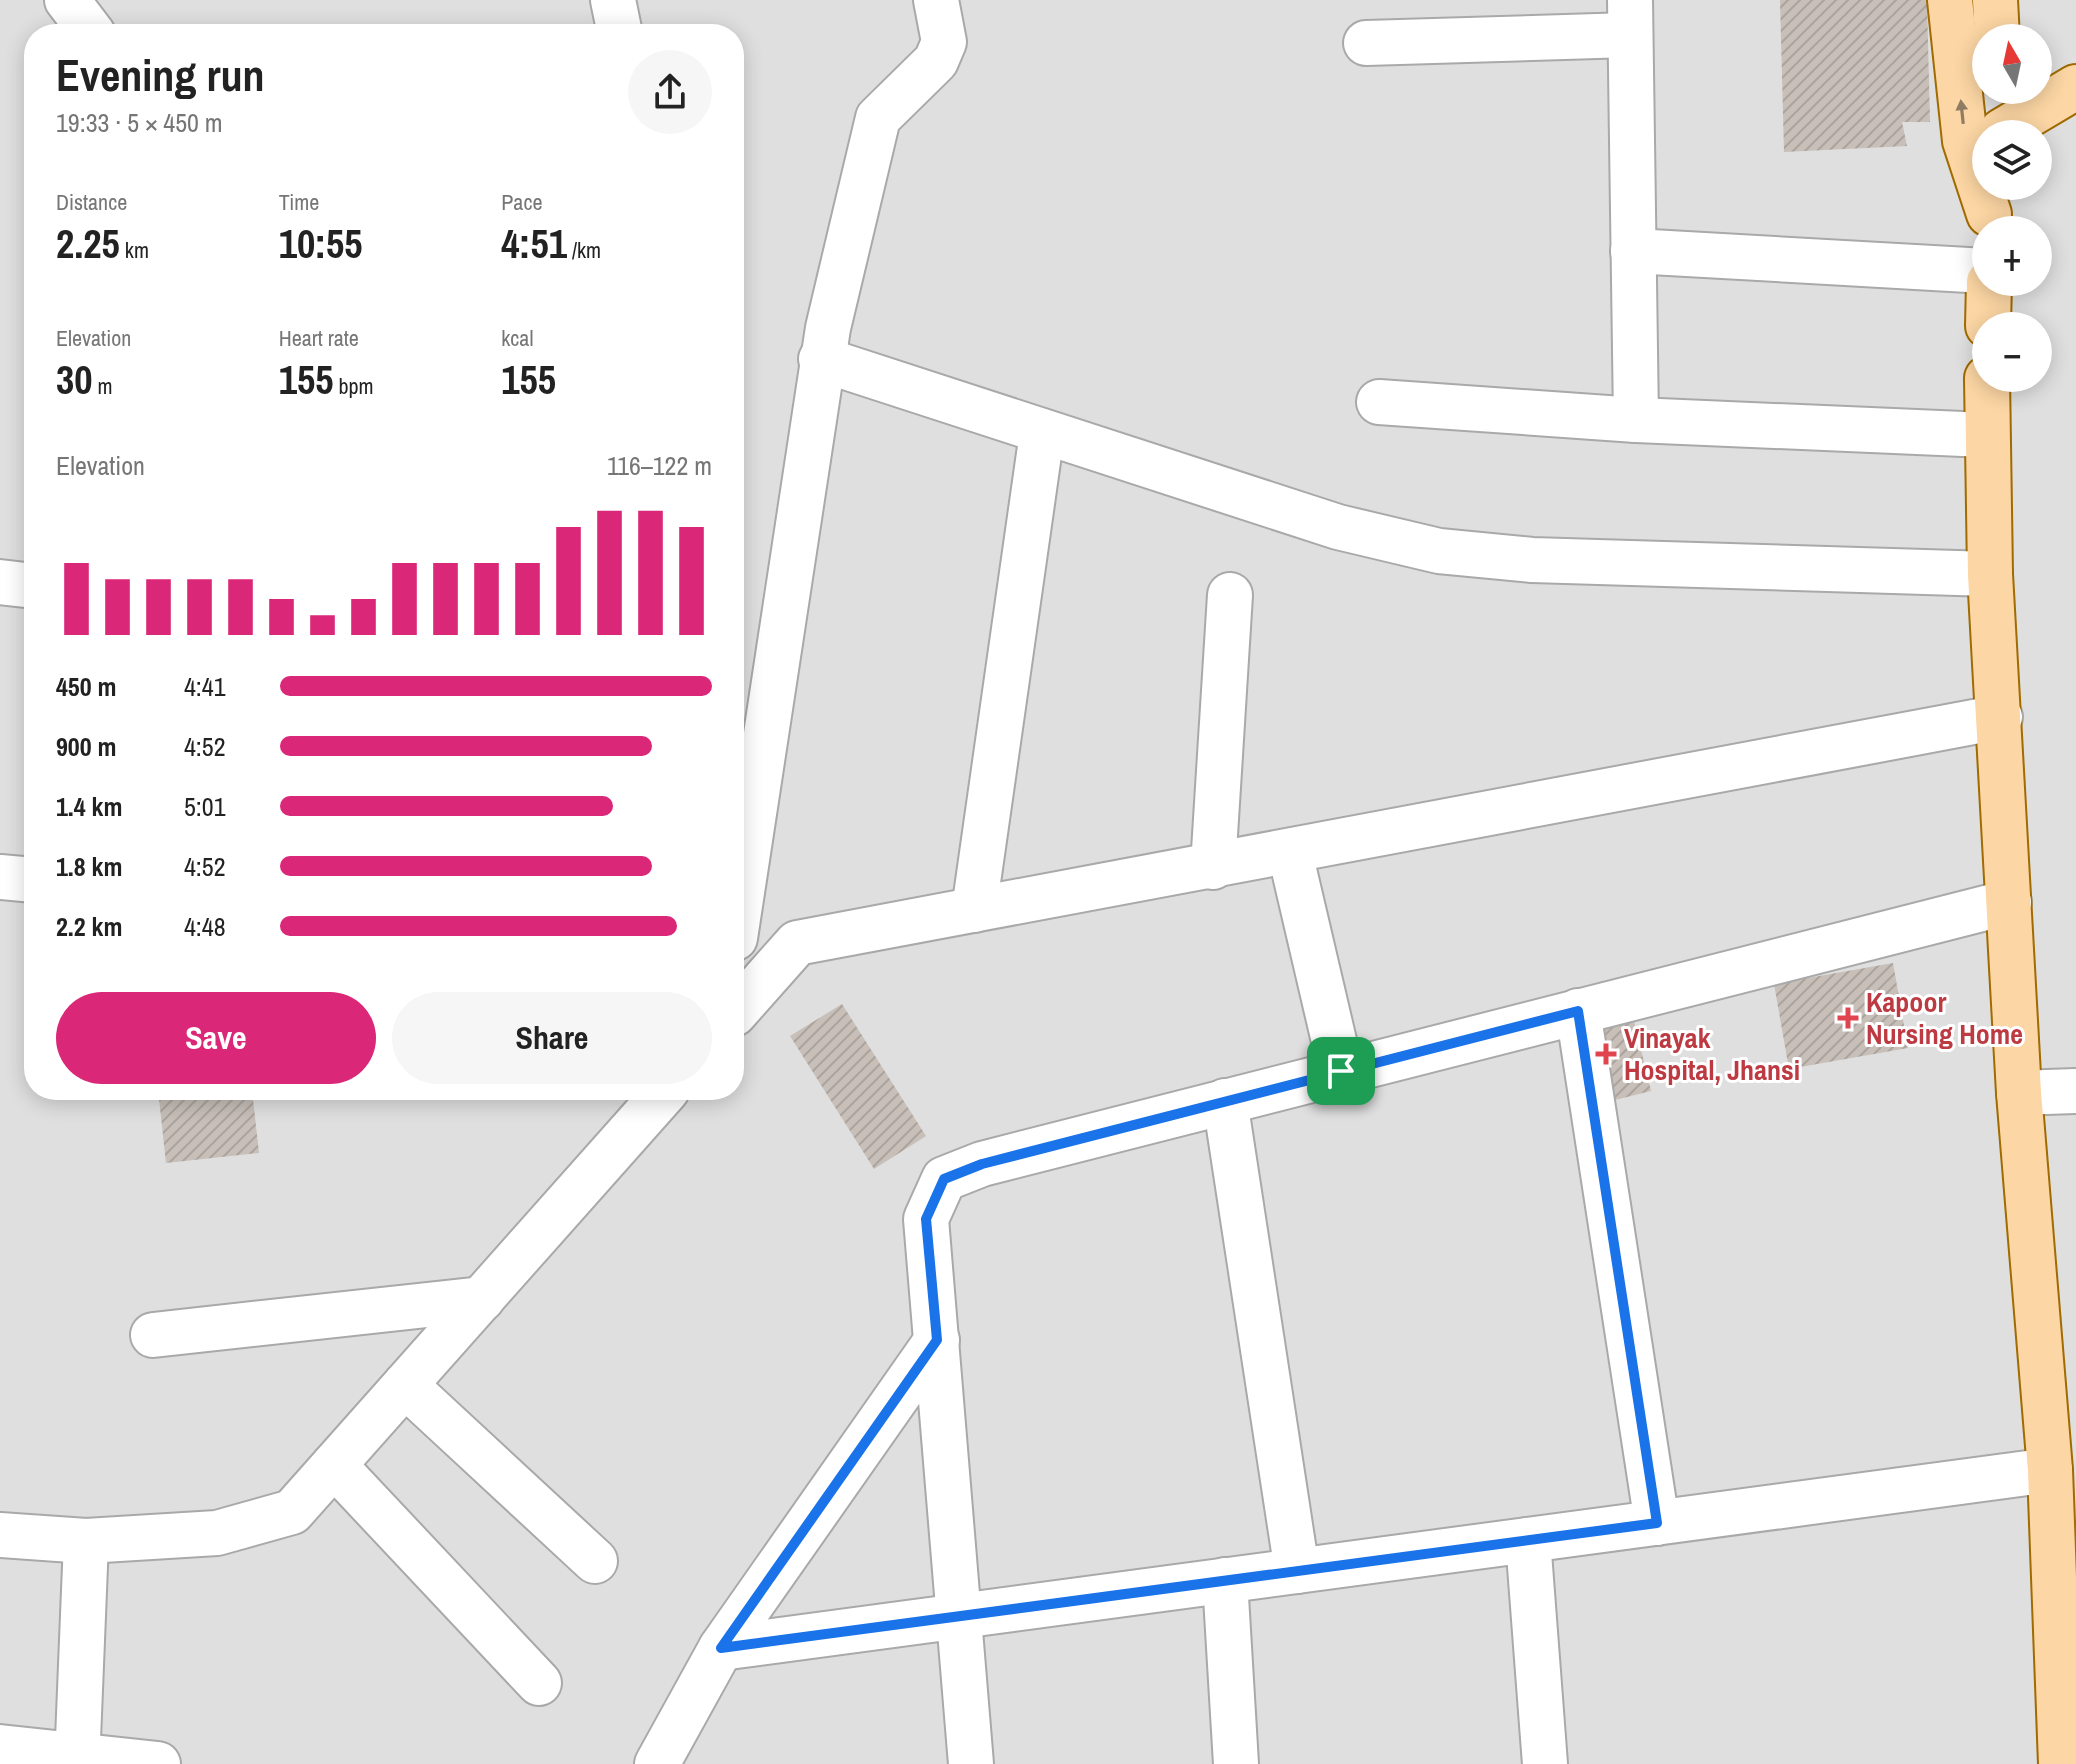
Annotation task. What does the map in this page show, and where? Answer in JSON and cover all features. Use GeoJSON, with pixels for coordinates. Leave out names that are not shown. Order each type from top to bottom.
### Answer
{"type":"FeatureCollection","features":[{"type":"Feature","properties":{"kind":"main road"},"geometry":{"type":"LineString","coordinates":[[1950,0],[1965,141],[1991,210]]}},
{"type":"Feature","properties":{"kind":"main road"},"geometry":{"type":"LineString","coordinates":[[1995,0],[1996,24]]}},
{"type":"Feature","properties":{"kind":"main road"},"geometry":{"type":"LineString","coordinates":[[2001,118],[2076,87]]}},
{"type":"Feature","properties":{"kind":"main road"},"geometry":{"type":"LineString","coordinates":[[1987,392],[1990,574],[2019,1093],[2050,1470],[2061,1764]]}},
{"type":"Feature","properties":{"kind":"street"},"geometry":{"type":"LineString","coordinates":[[67,0],[85,24]]}},
{"type":"Feature","properties":{"kind":"street"},"geometry":{"type":"LineString","coordinates":[[613,0],[618,24]]}},
{"type":"Feature","properties":{"kind":"street"},"geometry":{"type":"LineString","coordinates":[[744,877],[821,359],[869,143],[878,118],[936,61],[944,42],[936,0]]}},
{"type":"Feature","properties":{"kind":"street"},"geometry":{"type":"LineString","coordinates":[[1366,43],[1630,18],[1636,420]]}},
{"type":"Feature","properties":{"kind":"street"},"geometry":{"type":"LineString","coordinates":[[1633,251],[1972,270]]}},
{"type":"Feature","properties":{"kind":"street"},"geometry":{"type":"LineString","coordinates":[[821,359],[1338,527],[1439,551],[1532,560],[1990,574]]}},
{"type":"Feature","properties":{"kind":"street"},"geometry":{"type":"LineString","coordinates":[[1379,402],[1636,420],[1986,435]]}},
{"type":"Feature","properties":{"kind":"street"},"geometry":{"type":"LineString","coordinates":[[974,910],[1042,433]]}},
{"type":"Feature","properties":{"kind":"street"},"geometry":{"type":"LineString","coordinates":[[0,582],[24,585]]}},
{"type":"Feature","properties":{"kind":"street"},"geometry":{"type":"LineString","coordinates":[[1213,867],[1230,595]]}},
{"type":"Feature","properties":{"kind":"street"},"geometry":{"type":"LineString","coordinates":[[744,939],[797,943],[1290,853],[2000,717]]}},
{"type":"Feature","properties":{"kind":"street"},"geometry":{"type":"LineString","coordinates":[[1290,853],[1341,1071]]}},
{"type":"Feature","properties":{"kind":"street"},"geometry":{"type":"LineString","coordinates":[[0,877],[24,879]]}},
{"type":"Feature","properties":{"kind":"street"},"geometry":{"type":"LineString","coordinates":[[971,1764],[926,1219],[944,1179],[982,1164],[2009,902]]}},
{"type":"Feature","properties":{"kind":"street"},"geometry":{"type":"LineString","coordinates":[[744,1003],[797,943]]}},
{"type":"Feature","properties":{"kind":"street"},"geometry":{"type":"LineString","coordinates":[[1578,1011],[1657,1523]]}},
{"type":"Feature","properties":{"kind":"street"},"geometry":{"type":"LineString","coordinates":[[2019,1093],[2076,1091]]}},
{"type":"Feature","properties":{"kind":"street"},"geometry":{"type":"LineString","coordinates":[[0,1535],[86,1541],[217,1533],[292,1512],[658,1100]]}},
{"type":"Feature","properties":{"kind":"street"},"geometry":{"type":"LineString","coordinates":[[1225,1101],[1297,1571]]}},
{"type":"Feature","properties":{"kind":"street"},"geometry":{"type":"LineString","coordinates":[[153,1335],[482,1299]]}},
{"type":"Feature","properties":{"kind":"street"},"geometry":{"type":"LineString","coordinates":[[657,1764],[721,1648],[937,1340]]}},
{"type":"Feature","properties":{"kind":"street"},"geometry":{"type":"LineString","coordinates":[[405,1385],[595,1561]]}},
{"type":"Feature","properties":{"kind":"street"},"geometry":{"type":"LineString","coordinates":[[334,1465],[539,1683]]}},
{"type":"Feature","properties":{"kind":"street"},"geometry":{"type":"LineString","coordinates":[[721,1648],[2050,1470]]}},
{"type":"Feature","properties":{"kind":"street"},"geometry":{"type":"LineString","coordinates":[[1528,1540],[1545,1764]]}},
{"type":"Feature","properties":{"kind":"street"},"geometry":{"type":"LineString","coordinates":[[76,1760],[86,1541]]}},
{"type":"Feature","properties":{"kind":"street"},"geometry":{"type":"LineString","coordinates":[[1225,1580],[1236,1764]]}},
{"type":"Feature","properties":{"kind":"street"},"geometry":{"type":"LineString","coordinates":[[0,1747],[76,1760],[158,1764]]}},
{"type":"Feature","properties":{"kind":"shaded area"},"geometry":{"type":"Polygon","coordinates":[[[0,0],[2076,0],[2076,1764],[0,1764],[0,0]]]}},
{"type":"Feature","properties":{"kind":"building"},"geometry":{"type":"Polygon","coordinates":[[[1780,0],[1927,0],[1930,122],[1902,122],[1907,146],[1784,152],[1780,0]]]}},
{"type":"Feature","properties":{"kind":"building"},"geometry":{"type":"Polygon","coordinates":[[[1893,963],[1908,1048],[1789,1069],[1774,984],[1893,963]]]}},
{"type":"Feature","properties":{"kind":"building"},"geometry":{"type":"Polygon","coordinates":[[[842,1004],[926,1136],[874,1169],[790,1036],[842,1004]]]}},
{"type":"Feature","properties":{"kind":"building"},"geometry":{"type":"Polygon","coordinates":[[[1634,1021],[1651,1091],[1607,1102],[1589,1031],[1634,1021]]]}},
{"type":"Feature","properties":{"kind":"building"},"geometry":{"type":"Polygon","coordinates":[[[159,1100],[253,1100],[259,1153],[166,1163],[159,1100]]]}},
{"type":"Feature","properties":{"kind":"place","name":"Kapoor Nursing Home"},"geometry":{"type":"Point","coordinates":[1848,1018]}},
{"type":"Feature","properties":{"kind":"place","name":"Vinayak Hospital, Jhansi"},"geometry":{"type":"Point","coordinates":[1606,1054]}},
{"type":"Feature","properties":{"kind":"route"},"geometry":{"type":"LineString","coordinates":[[1578,1011],[1657,1523],[721,1648],[937,1340],[926,1219],[944,1179],[982,1164],[1341,1071],[1578,1011]]}}]}
